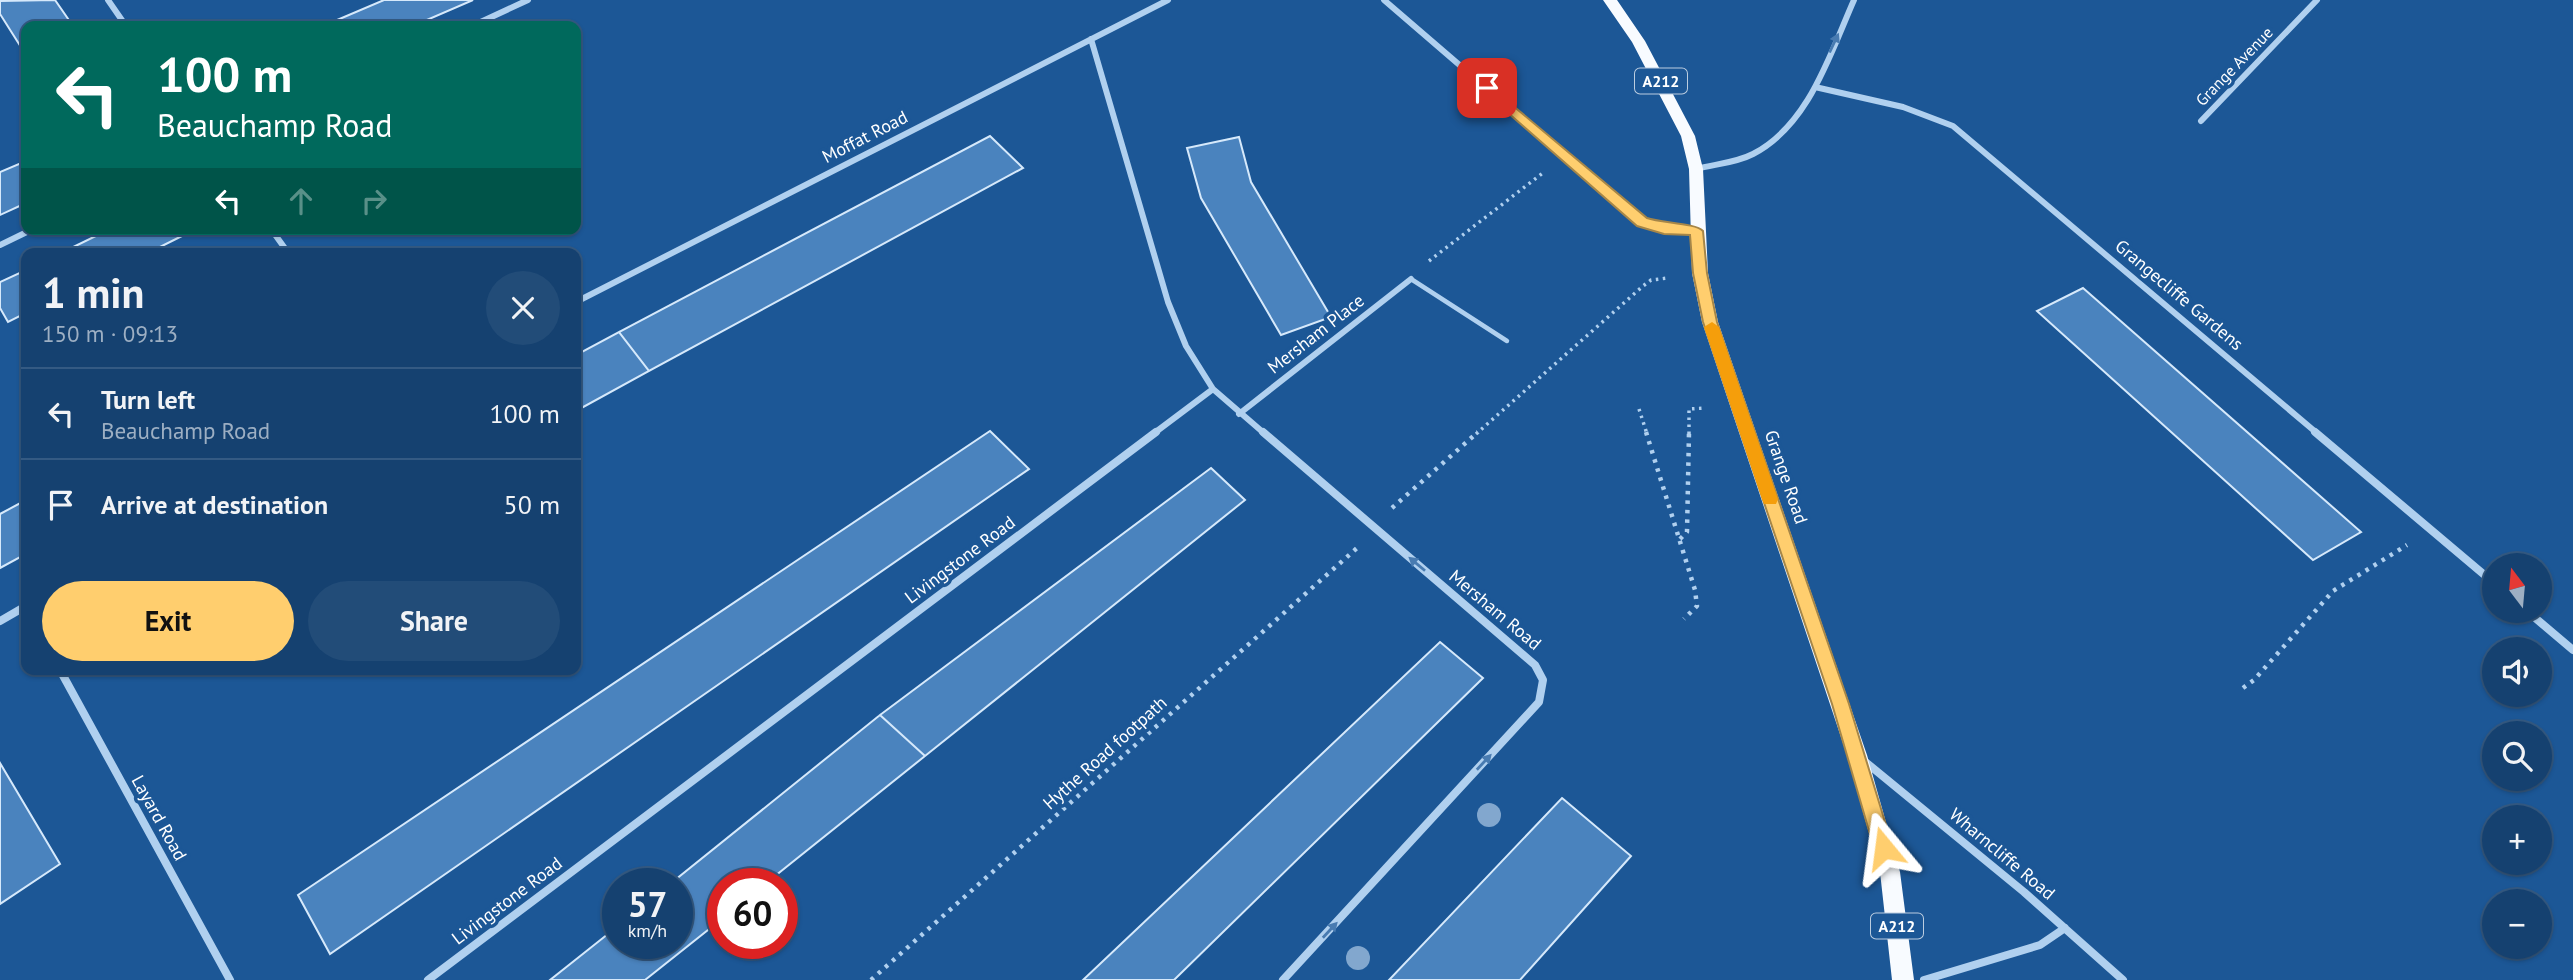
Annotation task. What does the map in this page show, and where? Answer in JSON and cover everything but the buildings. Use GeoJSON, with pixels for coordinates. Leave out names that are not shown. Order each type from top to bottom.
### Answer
{"type":"FeatureCollection","features":[{"type":"Feature","properties":{"kind":"main road","name":"Grange Road"},"geometry":{"type":"LineString","coordinates":[[1610,0],[1639,41],[1669,94],[1688,136],[1696,169],[1696,231],[1700,273],[1710,322],[1857,755],[1890,872],[1903,980]]}},
{"type":"Feature","properties":{"kind":"street"},"geometry":{"type":"LineString","coordinates":[[108,0],[123,21]]}},
{"type":"Feature","properties":{"kind":"street"},"geometry":{"type":"LineString","coordinates":[[483,21],[528,0]]}},
{"type":"Feature","properties":{"kind":"street","name":"Moffat Road"},"geometry":{"type":"LineString","coordinates":[[581,299],[1168,0]]}},
{"type":"Feature","properties":{"kind":"street"},"geometry":{"type":"LineString","coordinates":[[1384,0],[1642,222],[1664,229],[1696,231]]}},
{"type":"Feature","properties":{"kind":"street"},"geometry":{"type":"LineString","coordinates":[[1696,169],[1750,156],[1772,143],[1795,118],[1815,87],[1854,0]]}},
{"type":"Feature","properties":{"kind":"street","name":"Grange Avenue"},"geometry":{"type":"LineString","coordinates":[[2201,121],[2317,0]]}},
{"type":"Feature","properties":{"kind":"street"},"geometry":{"type":"LineString","coordinates":[[1091,39],[1168,302],[1186,346],[1213,389]]}},
{"type":"Feature","properties":{"kind":"street","name":"Grangecliffe Gardens"},"geometry":{"type":"LineString","coordinates":[[1815,87],[1903,106],[1930,114],[1953,126],[2482,573]]}},
{"type":"Feature","properties":{"kind":"street"},"geometry":{"type":"LineString","coordinates":[[0,244],[21,234]]}},
{"type":"Feature","properties":{"kind":"street","name":"Mersham Place"},"geometry":{"type":"LineString","coordinates":[[1239,414],[1411,279]]}},
{"type":"Feature","properties":{"kind":"street","name":"Mersham Road"},"geometry":{"type":"LineString","coordinates":[[1213,389],[1239,414],[1535,664],[1543,680],[1539,702],[1283,980]]}},
{"type":"Feature","properties":{"kind":"street","name":"Livingstone Road"},"geometry":{"type":"LineString","coordinates":[[428,980],[1213,389]]}},
{"type":"Feature","properties":{"kind":"street"},"geometry":{"type":"LineString","coordinates":[[0,621],[21,610]]}},
{"type":"Feature","properties":{"kind":"street"},"geometry":{"type":"LineString","coordinates":[[2541,623],[2573,650]]}},
{"type":"Feature","properties":{"kind":"street","name":"Layard Road"},"geometry":{"type":"LineString","coordinates":[[63,675],[230,980]]}},
{"type":"Feature","properties":{"kind":"street","name":"Wharncliffe Road"},"geometry":{"type":"LineString","coordinates":[[1857,755],[2123,980]]}},
{"type":"Feature","properties":{"kind":"street"},"geometry":{"type":"LineString","coordinates":[[1924,980],[2040,945],[2064,928]]}},
{"type":"Feature","properties":{"kind":"lane"},"geometry":{"type":"LineString","coordinates":[[1411,279],[1507,341]]}},
{"type":"Feature","properties":{"kind":"path"},"geometry":{"type":"LineString","coordinates":[[1411,279],[1418,270],[1531,183]]}},
{"type":"Feature","properties":{"kind":"path"},"geometry":{"type":"LineString","coordinates":[[1388,512],[1643,286]]}},
{"type":"Feature","properties":{"kind":"path"},"geometry":{"type":"LineString","coordinates":[[1680,540],[1687,532],[1689,409],[1737,405]]}},
{"type":"Feature","properties":{"kind":"path"},"geometry":{"type":"LineString","coordinates":[[1639,408],[1695,590],[1697,606],[1684,619]]}},
{"type":"Feature","properties":{"kind":"path"},"geometry":{"type":"LineString","coordinates":[[2243,688],[2254,680],[2333,591],[2431,530]]}},
{"type":"Feature","properties":{"kind":"path","name":"Hythe Road footpath"},"geometry":{"type":"LineString","coordinates":[[872,980],[1358,548]]}},
{"type":"Feature","properties":{"kind":"slow traffic"},"geometry":{"type":"LineString","coordinates":[[1712,327],[1770,499]]}},
{"type":"Feature","properties":{"kind":"route"},"geometry":{"type":"LineString","coordinates":[[1487,88],[1642,222],[1664,229],[1696,231],[1700,273],[1710,322],[1857,755],[1884,848]]}}]}
